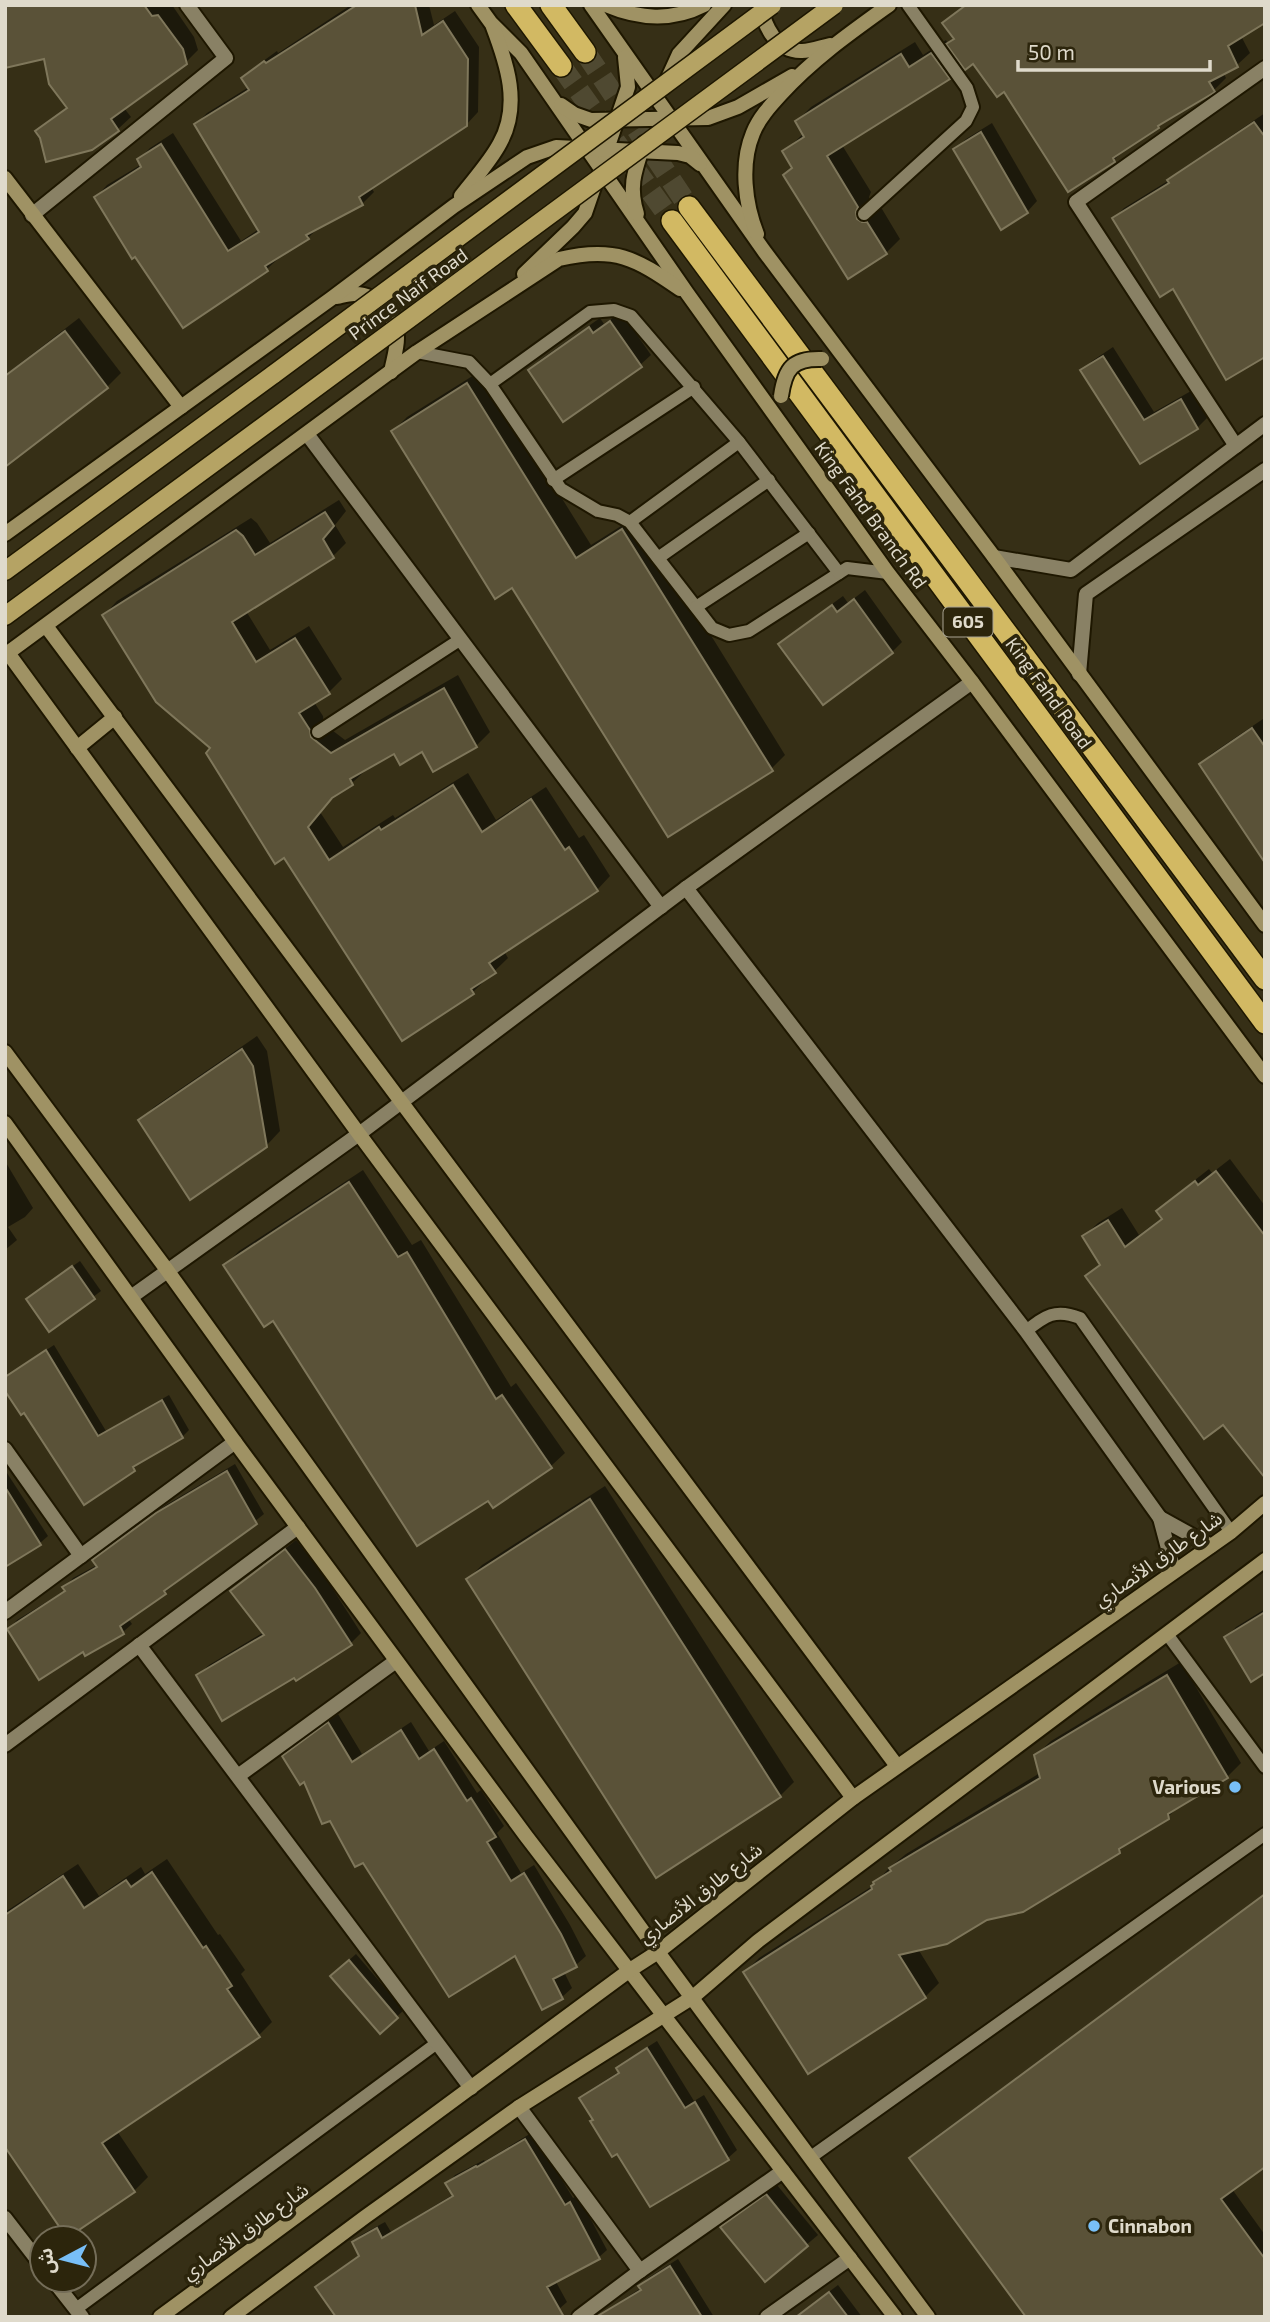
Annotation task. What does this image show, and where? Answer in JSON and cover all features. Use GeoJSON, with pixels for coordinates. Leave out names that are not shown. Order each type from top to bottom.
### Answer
{"type":"FeatureCollection","features":[{"type":"Feature","properties":{"kind":"highway"},"geometry":{"type":"LineString","coordinates":[[516,5],[561,66]]}},
{"type":"Feature","properties":{"kind":"highway"},"geometry":{"type":"LineString","coordinates":[[551,5],[585,52]]}},
{"type":"Feature","properties":{"kind":"highway","name":"King Fahd Road"},"geometry":{"type":"LineString","coordinates":[[689,207],[1265,979]]}},
{"type":"Feature","properties":{"kind":"highway","name":"King Fahd Road"},"geometry":{"type":"LineString","coordinates":[[672,221],[1265,1023]]}},
{"type":"Feature","properties":{"kind":"main road","name":"Prince Naif Road"},"geometry":{"type":"LineString","coordinates":[[5,571],[772,5]]}},
{"type":"Feature","properties":{"kind":"main road","name":"Prince Naif Road"},"geometry":{"type":"LineString","coordinates":[[5,616],[834,5]]}},
{"type":"Feature","properties":{"kind":"street"},"geometry":{"type":"LineString","coordinates":[[32,215],[226,58],[187,5]]}},
{"type":"Feature","properties":{"kind":"street","name":"King Fahd Branch Rd"},"geometry":{"type":"LineString","coordinates":[[478,5],[491,23],[521,53],[641,228],[888,573],[1265,1076]]}},
{"type":"Feature","properties":{"kind":"street"},"geometry":{"type":"LineString","coordinates":[[591,5],[764,251],[1265,925]]}},
{"type":"Feature","properties":{"kind":"street"},"geometry":{"type":"LineString","coordinates":[[606,5],[627,14],[649,18],[671,16],[704,5]]}},
{"type":"Feature","properties":{"kind":"street"},"geometry":{"type":"LineString","coordinates":[[641,228],[632,199],[632,177],[659,101],[678,54],[724,5]]}},
{"type":"Feature","properties":{"kind":"street"},"geometry":{"type":"LineString","coordinates":[[761,5],[766,27],[773,37],[788,48],[802,51],[833,45]]}},
{"type":"Feature","properties":{"kind":"street"},"geometry":{"type":"LineString","coordinates":[[764,251],[753,223],[748,200],[747,154],[753,133],[765,111],[805,68],[889,5]]}},
{"type":"Feature","properties":{"kind":"street"},"geometry":{"type":"LineString","coordinates":[[454,206],[500,144],[511,107],[506,61],[491,23]]}},
{"type":"Feature","properties":{"kind":"street"},"geometry":{"type":"LineString","coordinates":[[500,296],[573,228],[584,213],[628,87],[624,52]]}},
{"type":"Feature","properties":{"kind":"street"},"geometry":{"type":"LineString","coordinates":[[552,99],[574,114],[591,120],[708,118],[738,107],[805,68]]}},
{"type":"Feature","properties":{"kind":"street"},"geometry":{"type":"LineString","coordinates":[[1236,446],[1076,202],[1265,68]]}},
{"type":"Feature","properties":{"kind":"street"},"geometry":{"type":"LineString","coordinates":[[5,534],[332,298],[454,206],[527,158],[556,146],[678,153],[690,156],[707,169]]}},
{"type":"Feature","properties":{"kind":"street"},"geometry":{"type":"LineString","coordinates":[[5,178],[181,407]]}},
{"type":"Feature","properties":{"kind":"street"},"geometry":{"type":"LineString","coordinates":[[687,293],[624,256],[581,254],[559,259],[417,352],[7,654],[359,1134],[853,1798]]}},
{"type":"Feature","properties":{"kind":"street"},"geometry":{"type":"LineString","coordinates":[[332,298],[361,295],[368,296],[382,305],[394,321],[397,337],[391,372]]}},
{"type":"Feature","properties":{"kind":"street"},"geometry":{"type":"LineString","coordinates":[[782,426],[783,382],[788,370],[799,361],[822,359],[854,371]]}},
{"type":"Feature","properties":{"kind":"street"},"geometry":{"type":"LineString","coordinates":[[994,557],[1071,569],[1265,424]]}},
{"type":"Feature","properties":{"kind":"street"},"geometry":{"type":"LineString","coordinates":[[307,434],[661,907]]}},
{"type":"Feature","properties":{"kind":"street"},"geometry":{"type":"LineString","coordinates":[[1079,674],[1086,594],[1265,470]]}},
{"type":"Feature","properties":{"kind":"street"},"geometry":{"type":"LineString","coordinates":[[46,626],[897,1766]]}},
{"type":"Feature","properties":{"kind":"street"},"geometry":{"type":"LineString","coordinates":[[131,1297],[359,1134],[686,888],[972,682]]}},
{"type":"Feature","properties":{"kind":"street"},"geometry":{"type":"LineString","coordinates":[[77,748],[115,717]]}},
{"type":"Feature","properties":{"kind":"street"},"geometry":{"type":"LineString","coordinates":[[686,888],[1026,1331],[1160,1518],[1174,1571]]}},
{"type":"Feature","properties":{"kind":"street"},"geometry":{"type":"LineString","coordinates":[[5,1052],[167,1270],[658,1952],[928,2317]]}},
{"type":"Feature","properties":{"kind":"street"},"geometry":{"type":"LineString","coordinates":[[5,1123],[235,1442],[526,1836],[895,2317]]}},
{"type":"Feature","properties":{"kind":"street"},"geometry":{"type":"LineString","coordinates":[[5,1612],[235,1442]]}},
{"type":"Feature","properties":{"kind":"street"},"geometry":{"type":"LineString","coordinates":[[5,1449],[81,1556]]}},
{"type":"Feature","properties":{"kind":"street","name":"شارع طارق الأنصاري"},"geometry":{"type":"LineString","coordinates":[[160,2317],[658,1952],[853,1798],[1231,1532],[1265,1503]]}},
{"type":"Feature","properties":{"kind":"street"},"geometry":{"type":"LineString","coordinates":[[1160,1518],[1210,1546]]}},
{"type":"Feature","properties":{"kind":"street"},"geometry":{"type":"LineString","coordinates":[[5,1745],[298,1527]]}},
{"type":"Feature","properties":{"kind":"street"},"geometry":{"type":"LineString","coordinates":[[231,2317],[519,2107],[692,1997],[758,1941],[1265,1560]]}},
{"type":"Feature","properties":{"kind":"street"},"geometry":{"type":"LineString","coordinates":[[139,1645],[471,2088]]}},
{"type":"Feature","properties":{"kind":"street"},"geometry":{"type":"LineString","coordinates":[[238,1776],[396,1661]]}},
{"type":"Feature","properties":{"kind":"street"},"geometry":{"type":"LineString","coordinates":[[519,2107],[640,2271]]}},
{"type":"Feature","properties":{"kind":"street"},"geometry":{"type":"LineString","coordinates":[[579,2317],[783,2171]]}},
{"type":"Feature","properties":{"kind":"street"},"geometry":{"type":"LineString","coordinates":[[5,2218],[28,2248]]}},
{"type":"Feature","properties":{"kind":"street"},"geometry":{"type":"LineString","coordinates":[[767,2317],[850,2258]]}},
{"type":"Feature","properties":{"kind":"street"},"geometry":{"type":"LineString","coordinates":[[64,2294],[79,2313]]}},
{"type":"Feature","properties":{"kind":"lane"},"geometry":{"type":"LineString","coordinates":[[864,214],[966,121],[974,107],[967,88],[908,5]]}},
{"type":"Feature","properties":{"kind":"lane"},"geometry":{"type":"LineString","coordinates":[[490,384],[590,312],[614,310],[631,316],[739,442],[839,573]]}},
{"type":"Feature","properties":{"kind":"lane"},"geometry":{"type":"LineString","coordinates":[[417,352],[469,362],[490,384],[561,489],[597,511],[617,514],[630,522],[712,628],[729,635],[748,631],[847,569],[888,573]]}},
{"type":"Feature","properties":{"kind":"lane"},"geometry":{"type":"LineString","coordinates":[[553,480],[694,387]]}},
{"type":"Feature","properties":{"kind":"lane"},"geometry":{"type":"LineString","coordinates":[[630,522],[739,442]]}},
{"type":"Feature","properties":{"kind":"lane"},"geometry":{"type":"LineString","coordinates":[[658,558],[769,480]]}},
{"type":"Feature","properties":{"kind":"lane"},"geometry":{"type":"LineString","coordinates":[[696,607],[809,533]]}},
{"type":"Feature","properties":{"kind":"lane"},"geometry":{"type":"LineString","coordinates":[[318,732],[461,639]]}},
{"type":"Feature","properties":{"kind":"lane"},"geometry":{"type":"LineString","coordinates":[[1026,1331],[1046,1316],[1066,1312],[1080,1318],[1231,1532]]}},
{"type":"Feature","properties":{"kind":"lane"},"geometry":{"type":"LineString","coordinates":[[1167,1634],[1265,1767]]}},
{"type":"Feature","properties":{"kind":"lane"},"geometry":{"type":"LineString","coordinates":[[811,2157],[1265,1834]]}},
{"type":"Feature","properties":{"kind":"lane"},"geometry":{"type":"LineString","coordinates":[[79,2313],[437,2043]]}},
{"type":"Feature","properties":{"kind":"building"},"geometry":{"type":"Polygon","coordinates":[[[5,5],[144,5],[152,16],[158,15],[183,49],[187,64],[111,119],[119,131],[92,150],[46,162],[40,138],[35,131],[67,108],[49,84],[44,59],[5,68],[5,5]]]}},
{"type":"Feature","properties":{"kind":"building"},"geometry":{"type":"Polygon","coordinates":[[[357,5],[415,5],[422,35],[443,21],[468,59],[467,126],[359,197],[363,205],[306,235],[309,239],[265,266],[268,271],[183,328],[135,257],[132,259],[94,197],[141,167],[137,159],[161,144],[228,251],[259,232],[194,124],[249,90],[241,78],[264,61],[266,63],[357,5]]]}},
{"type":"Feature","properties":{"kind":"building"},"geometry":{"type":"Polygon","coordinates":[[[966,5],[1265,5],[1265,23],[1228,46],[1238,67],[1209,82],[1215,92],[1158,126],[1159,128],[1113,158],[1115,162],[1068,192],[1004,92],[997,97],[973,64],[965,70],[946,44],[954,39],[942,23],[966,5]]]}},
{"type":"Feature","properties":{"kind":"building"},"geometry":{"type":"Polygon","coordinates":[[[931,53],[950,79],[827,156],[858,207],[857,219],[867,222],[887,254],[848,279],[783,175],[792,168],[782,151],[804,137],[795,121],[901,54],[909,67],[931,53]]]}},
{"type":"Feature","properties":{"kind":"building"},"geometry":{"type":"Polygon","coordinates":[[[1254,122],[1265,137],[1265,357],[1226,380],[1173,289],[1160,297],[1112,218],[1169,183],[1167,180],[1254,122]]]}},
{"type":"Feature","properties":{"kind":"building"},"geometry":{"type":"Polygon","coordinates":[[[981,132],[1028,213],[1001,230],[953,149],[981,132]]]}},
{"type":"Feature","properties":{"kind":"building"},"geometry":{"type":"Polygon","coordinates":[[[610,321],[642,367],[563,422],[528,370],[589,327],[593,333],[610,321]]]}},
{"type":"Feature","properties":{"kind":"building"},"geometry":{"type":"Polygon","coordinates":[[[65,331],[108,388],[5,467],[5,376],[65,331]]]}},
{"type":"Feature","properties":{"kind":"building"},"geometry":{"type":"Polygon","coordinates":[[[1103,356],[1144,420],[1181,399],[1198,429],[1140,464],[1080,370],[1103,356]]]}},
{"type":"Feature","properties":{"kind":"building"},"geometry":{"type":"Polygon","coordinates":[[[467,383],[576,558],[622,529],[773,771],[668,837],[512,588],[495,599],[391,431],[467,383]]]}},
{"type":"Feature","properties":{"kind":"building"},"geometry":{"type":"Polygon","coordinates":[[[325,512],[334,526],[323,539],[334,558],[232,622],[256,662],[295,638],[330,694],[299,713],[310,730],[311,737],[331,753],[444,688],[477,747],[433,772],[422,752],[400,765],[394,754],[350,779],[353,785],[332,798],[308,827],[329,860],[379,827],[381,830],[453,785],[482,832],[531,799],[565,850],[569,847],[598,891],[489,963],[496,973],[471,989],[474,994],[402,1041],[284,858],[275,864],[206,753],[210,748],[156,702],[102,615],[236,530],[255,555],[325,512]]]}},
{"type":"Feature","properties":{"kind":"building"},"geometry":{"type":"Polygon","coordinates":[[[854,599],[893,653],[823,705],[778,644],[832,605],[837,612],[854,599]]]}},
{"type":"Feature","properties":{"kind":"building"},"geometry":{"type":"Polygon","coordinates":[[[1252,728],[1265,747],[1265,863],[1199,764],[1252,728]]]}},
{"type":"Feature","properties":{"kind":"building"},"geometry":{"type":"Polygon","coordinates":[[[242,1049],[253,1066],[267,1147],[190,1200],[138,1120],[242,1049]]]}},
{"type":"Feature","properties":{"kind":"building"},"geometry":{"type":"Polygon","coordinates":[[[1216,1171],[1265,1236],[1265,1478],[1223,1425],[1204,1439],[1085,1276],[1100,1265],[1082,1236],[1108,1220],[1125,1247],[1162,1219],[1156,1211],[1195,1181],[1198,1185],[1216,1171]]]}},
{"type":"Feature","properties":{"kind":"building"},"geometry":{"type":"Polygon","coordinates":[[[349,1182],[398,1257],[407,1252],[496,1399],[502,1395],[552,1468],[493,1508],[488,1501],[417,1546],[273,1321],[264,1327],[223,1265],[349,1182]]]}},
{"type":"Feature","properties":{"kind":"building"},"geometry":{"type":"Polygon","coordinates":[[[72,1266],[95,1299],[49,1332],[26,1299],[72,1266]]]}},
{"type":"Feature","properties":{"kind":"building"},"geometry":{"type":"Polygon","coordinates":[[[46,1350],[98,1436],[162,1400],[183,1438],[133,1467],[135,1471],[84,1505],[24,1413],[21,1415],[5,1391],[5,1377],[46,1350]]]}},
{"type":"Feature","properties":{"kind":"building"},"geometry":{"type":"Polygon","coordinates":[[[227,1471],[257,1524],[120,1626],[124,1634],[85,1656],[83,1652],[39,1680],[7,1629],[65,1591],[62,1587],[97,1567],[92,1560],[156,1513],[227,1471]]]}},
{"type":"Feature","properties":{"kind":"building"},"geometry":{"type":"Polygon","coordinates":[[[5,1487],[41,1545],[5,1567],[5,1487]]]}},
{"type":"Feature","properties":{"kind":"building"},"geometry":{"type":"Polygon","coordinates":[[[590,1499],[781,1797],[656,1878],[466,1579],[590,1499]]]}},
{"type":"Feature","properties":{"kind":"building"},"geometry":{"type":"Polygon","coordinates":[[[285,1549],[315,1588],[352,1645],[296,1681],[294,1678],[222,1721],[196,1675],[264,1635],[230,1591],[285,1549]]]}},
{"type":"Feature","properties":{"kind":"building"},"geometry":{"type":"Polygon","coordinates":[[[1265,1612],[1265,1673],[1251,1682],[1224,1637],[1265,1612]]]}},
{"type":"Feature","properties":{"kind":"building"},"geometry":{"type":"Polygon","coordinates":[[[1167,1675],[1228,1778],[1168,1814],[1169,1819],[1119,1849],[1120,1853],[1023,1912],[987,1920],[947,1944],[899,1955],[926,1998],[808,2074],[743,1972],[872,1889],[873,1882],[891,1871],[889,1868],[1040,1778],[1034,1755],[1167,1675]]]}},
{"type":"Feature","properties":{"kind":"building"},"geometry":{"type":"Polygon","coordinates":[[[328,1722],[352,1762],[401,1730],[419,1759],[434,1749],[467,1801],[471,1798],[496,1837],[487,1842],[511,1881],[524,1873],[561,1934],[577,1967],[553,1979],[563,1999],[542,2010],[515,1956],[449,1997],[363,1863],[355,1867],[330,1821],[322,1824],[304,1782],[300,1785],[282,1756],[328,1722]]]}},
{"type":"Feature","properties":{"kind":"building"},"geometry":{"type":"Polygon","coordinates":[[[152,1872],[203,1948],[206,1946],[232,1986],[227,1989],[260,2037],[102,2143],[135,2192],[88,2224],[57,2224],[5,2147],[5,1915],[63,1876],[84,1908],[126,1880],[131,1887],[152,1872]]]}},
{"type":"Feature","properties":{"kind":"building"},"geometry":{"type":"Polygon","coordinates":[[[1265,1894],[1265,2167],[1221,2199],[1265,2259],[1265,2317],[1026,2317],[909,2158],[1265,1894]]]}},
{"type":"Feature","properties":{"kind":"building"},"geometry":{"type":"Polygon","coordinates":[[[349,1960],[398,2018],[380,2034],[330,1976],[349,1960]]]}},
{"type":"Feature","properties":{"kind":"building"},"geometry":{"type":"Polygon","coordinates":[[[647,2048],[685,2108],[695,2102],[729,2160],[650,2207],[617,2154],[612,2157],[579,2098],[619,2073],[616,2068],[647,2048]]]}},
{"type":"Feature","properties":{"kind":"building"},"geometry":{"type":"Polygon","coordinates":[[[525,2139],[565,2205],[570,2202],[600,2259],[547,2287],[564,2317],[336,2317],[315,2287],[359,2256],[352,2242],[377,2228],[382,2238],[453,2196],[445,2183],[525,2139]]]}},
{"type":"Feature","properties":{"kind":"building"},"geometry":{"type":"Polygon","coordinates":[[[766,2194],[808,2246],[765,2282],[720,2227],[766,2194]]]}},
{"type":"Feature","properties":{"kind":"building"},"geometry":{"type":"Polygon","coordinates":[[[670,2266],[702,2317],[596,2317],[641,2290],[638,2286],[670,2266]]]}},
{"type":"Feature","properties":{"kind":"building"},"geometry":{"type":"Polygon","coordinates":[[[829,2292],[848,2317],[796,2317],[829,2292]]]}},
{"type":"Feature","properties":{"kind":"tunnel"},"geometry":{"type":"LineString","coordinates":[[585,52],[689,207]]}},
{"type":"Feature","properties":{"kind":"tunnel"},"geometry":{"type":"LineString","coordinates":[[561,66],[672,221]]}},
{"type":"Feature","properties":{"kind":"place","name":"Various"},"geometry":{"type":"Point","coordinates":[1235,1787]}},
{"type":"Feature","properties":{"kind":"place","name":"Cinnabon"},"geometry":{"type":"Point","coordinates":[1094,2226]}}]}
